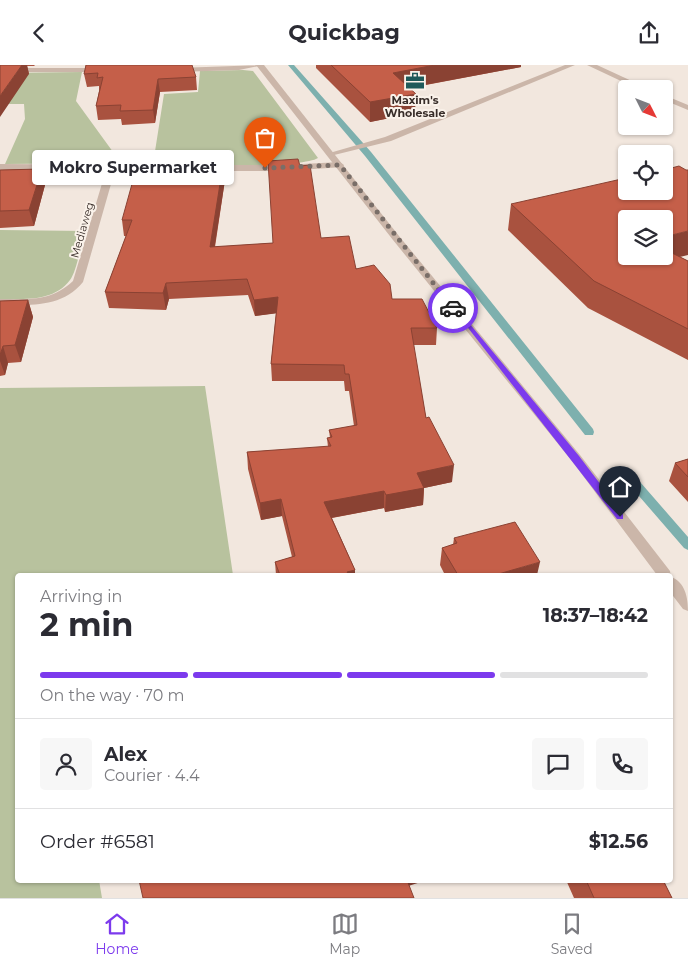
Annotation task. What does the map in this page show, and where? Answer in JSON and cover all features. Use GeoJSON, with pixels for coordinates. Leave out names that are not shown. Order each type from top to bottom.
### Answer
{"type":"FeatureCollection","features":[{"type":"Feature","properties":{"kind":"street"},"geometry":{"type":"LineString","coordinates":[[173,70],[239,68],[260,65],[396,238],[576,458],[663,573]]}},
{"type":"Feature","properties":{"kind":"street"},"geometry":{"type":"LineString","coordinates":[[330,154],[383,140],[571,65]]}},
{"type":"Feature","properties":{"kind":"street"},"geometry":{"type":"LineString","coordinates":[[591,65],[625,80]]}},
{"type":"Feature","properties":{"kind":"street"},"geometry":{"type":"LineString","coordinates":[[0,71],[115,70]]}},
{"type":"Feature","properties":{"kind":"street"},"geometry":{"type":"LineString","coordinates":[[673,101],[688,108]]}},
{"type":"Feature","properties":{"kind":"street"},"geometry":{"type":"LineString","coordinates":[[198,168],[284,168],[340,165]]}},
{"type":"Feature","properties":{"kind":"street"},"geometry":{"type":"LineString","coordinates":[[0,167],[159,168]]}},
{"type":"Feature","properties":{"kind":"street","name":"Mediaweg"},"geometry":{"type":"LineString","coordinates":[[0,302],[48,302],[67,294],[78,282],[111,168]]}},
{"type":"Feature","properties":{"kind":"street"},"geometry":{"type":"LineString","coordinates":[[673,586],[688,605]]}},
{"type":"Feature","properties":{"kind":"green space"},"geometry":{"type":"Polygon","coordinates":[[[200,71],[253,71],[318,158],[289,164],[265,165],[153,164],[164,94],[198,92],[200,71]]]}},
{"type":"Feature","properties":{"kind":"green space"},"geometry":{"type":"Polygon","coordinates":[[[82,72],[76,101],[121,163],[5,164],[25,119],[24,104],[0,104],[0,73],[82,72]]]}},
{"type":"Feature","properties":{"kind":"green space"},"geometry":{"type":"Polygon","coordinates":[[[0,230],[85,231],[77,264],[70,280],[56,292],[47,296],[28,299],[0,299],[0,230]]]}},
{"type":"Feature","properties":{"kind":"green space"},"geometry":{"type":"Polygon","coordinates":[[[205,386],[233,573],[15,573],[15,883],[100,883],[102,898],[0,898],[0,388],[205,386]]]}},
{"type":"Feature","properties":{"kind":"building"},"geometry":{"type":"Polygon","coordinates":[[[0,65],[22,65],[0,96],[0,65]]]}},
{"type":"Feature","properties":{"kind":"building"},"geometry":{"type":"Polygon","coordinates":[[[86,65],[192,65],[196,77],[158,79],[153,110],[120,111],[121,105],[96,106],[103,77],[97,78],[98,73],[84,74],[86,65]]]}},
{"type":"Feature","properties":{"kind":"building"},"geometry":{"type":"Polygon","coordinates":[[[331,65],[435,65],[393,73],[416,94],[370,102],[331,65]]]}},
{"type":"Feature","properties":{"kind":"building"},"geometry":{"type":"Polygon","coordinates":[[[298,159],[300,166],[310,165],[321,238],[349,236],[356,269],[374,265],[390,284],[392,299],[422,299],[437,328],[411,328],[426,418],[429,417],[454,465],[417,473],[424,488],[386,495],[384,491],[324,502],[355,570],[348,573],[279,573],[275,562],[295,556],[281,499],[260,503],[247,452],[331,446],[327,438],[332,437],[329,430],[357,425],[349,374],[345,374],[344,365],[271,364],[278,297],[254,300],[247,279],[166,283],[163,293],[105,292],[132,220],[122,220],[137,166],[223,165],[210,247],[273,243],[268,161],[298,159]]]}},
{"type":"Feature","properties":{"kind":"building"},"geometry":{"type":"Polygon","coordinates":[[[679,166],[688,170],[688,231],[673,235],[673,210],[618,210],[618,265],[673,265],[673,254],[688,261],[688,329],[594,281],[511,204],[618,180],[618,200],[673,200],[673,168],[679,166]]]}},
{"type":"Feature","properties":{"kind":"building"},"geometry":{"type":"Polygon","coordinates":[[[42,169],[29,210],[0,211],[0,170],[42,169]]]}},
{"type":"Feature","properties":{"kind":"building"},"geometry":{"type":"Polygon","coordinates":[[[28,300],[15,345],[3,346],[0,355],[0,301],[28,300]]]}},
{"type":"Feature","properties":{"kind":"building"},"geometry":{"type":"Polygon","coordinates":[[[688,459],[688,477],[675,463],[688,459]]]}},
{"type":"Feature","properties":{"kind":"building"},"geometry":{"type":"Polygon","coordinates":[[[515,522],[540,562],[502,573],[457,573],[442,548],[457,543],[454,538],[515,522]]]}},
{"type":"Feature","properties":{"kind":"building"},"geometry":{"type":"Polygon","coordinates":[[[140,883],[408,883],[414,898],[143,898],[140,883]]]}},
{"type":"Feature","properties":{"kind":"building"},"geometry":{"type":"Polygon","coordinates":[[[587,883],[664,883],[672,898],[594,898],[587,883]]]}},
{"type":"Feature","properties":{"kind":"waterway"},"geometry":{"type":"LineString","coordinates":[[291,65],[368,154],[589,432]]}},
{"type":"Feature","properties":{"kind":"waterway"},"geometry":{"type":"LineString","coordinates":[[630,478],[688,545]]}},
{"type":"Feature","properties":{"kind":"way so far"},"geometry":{"type":"LineString","coordinates":[[265,168],[340,165],[453,308]]}},
{"type":"Feature","properties":{"kind":"place","name":"Maxim's Wholesale"},"geometry":{"type":"Point","coordinates":[415,81]}},
{"type":"Feature","properties":{"kind":"place","name":"Mokro Supermarket"},"geometry":{"type":"Point","coordinates":[265,168]}},
{"type":"Feature","properties":{"kind":"route"},"geometry":{"type":"LineString","coordinates":[[453,308],[576,458],[620,517]]}}]}
